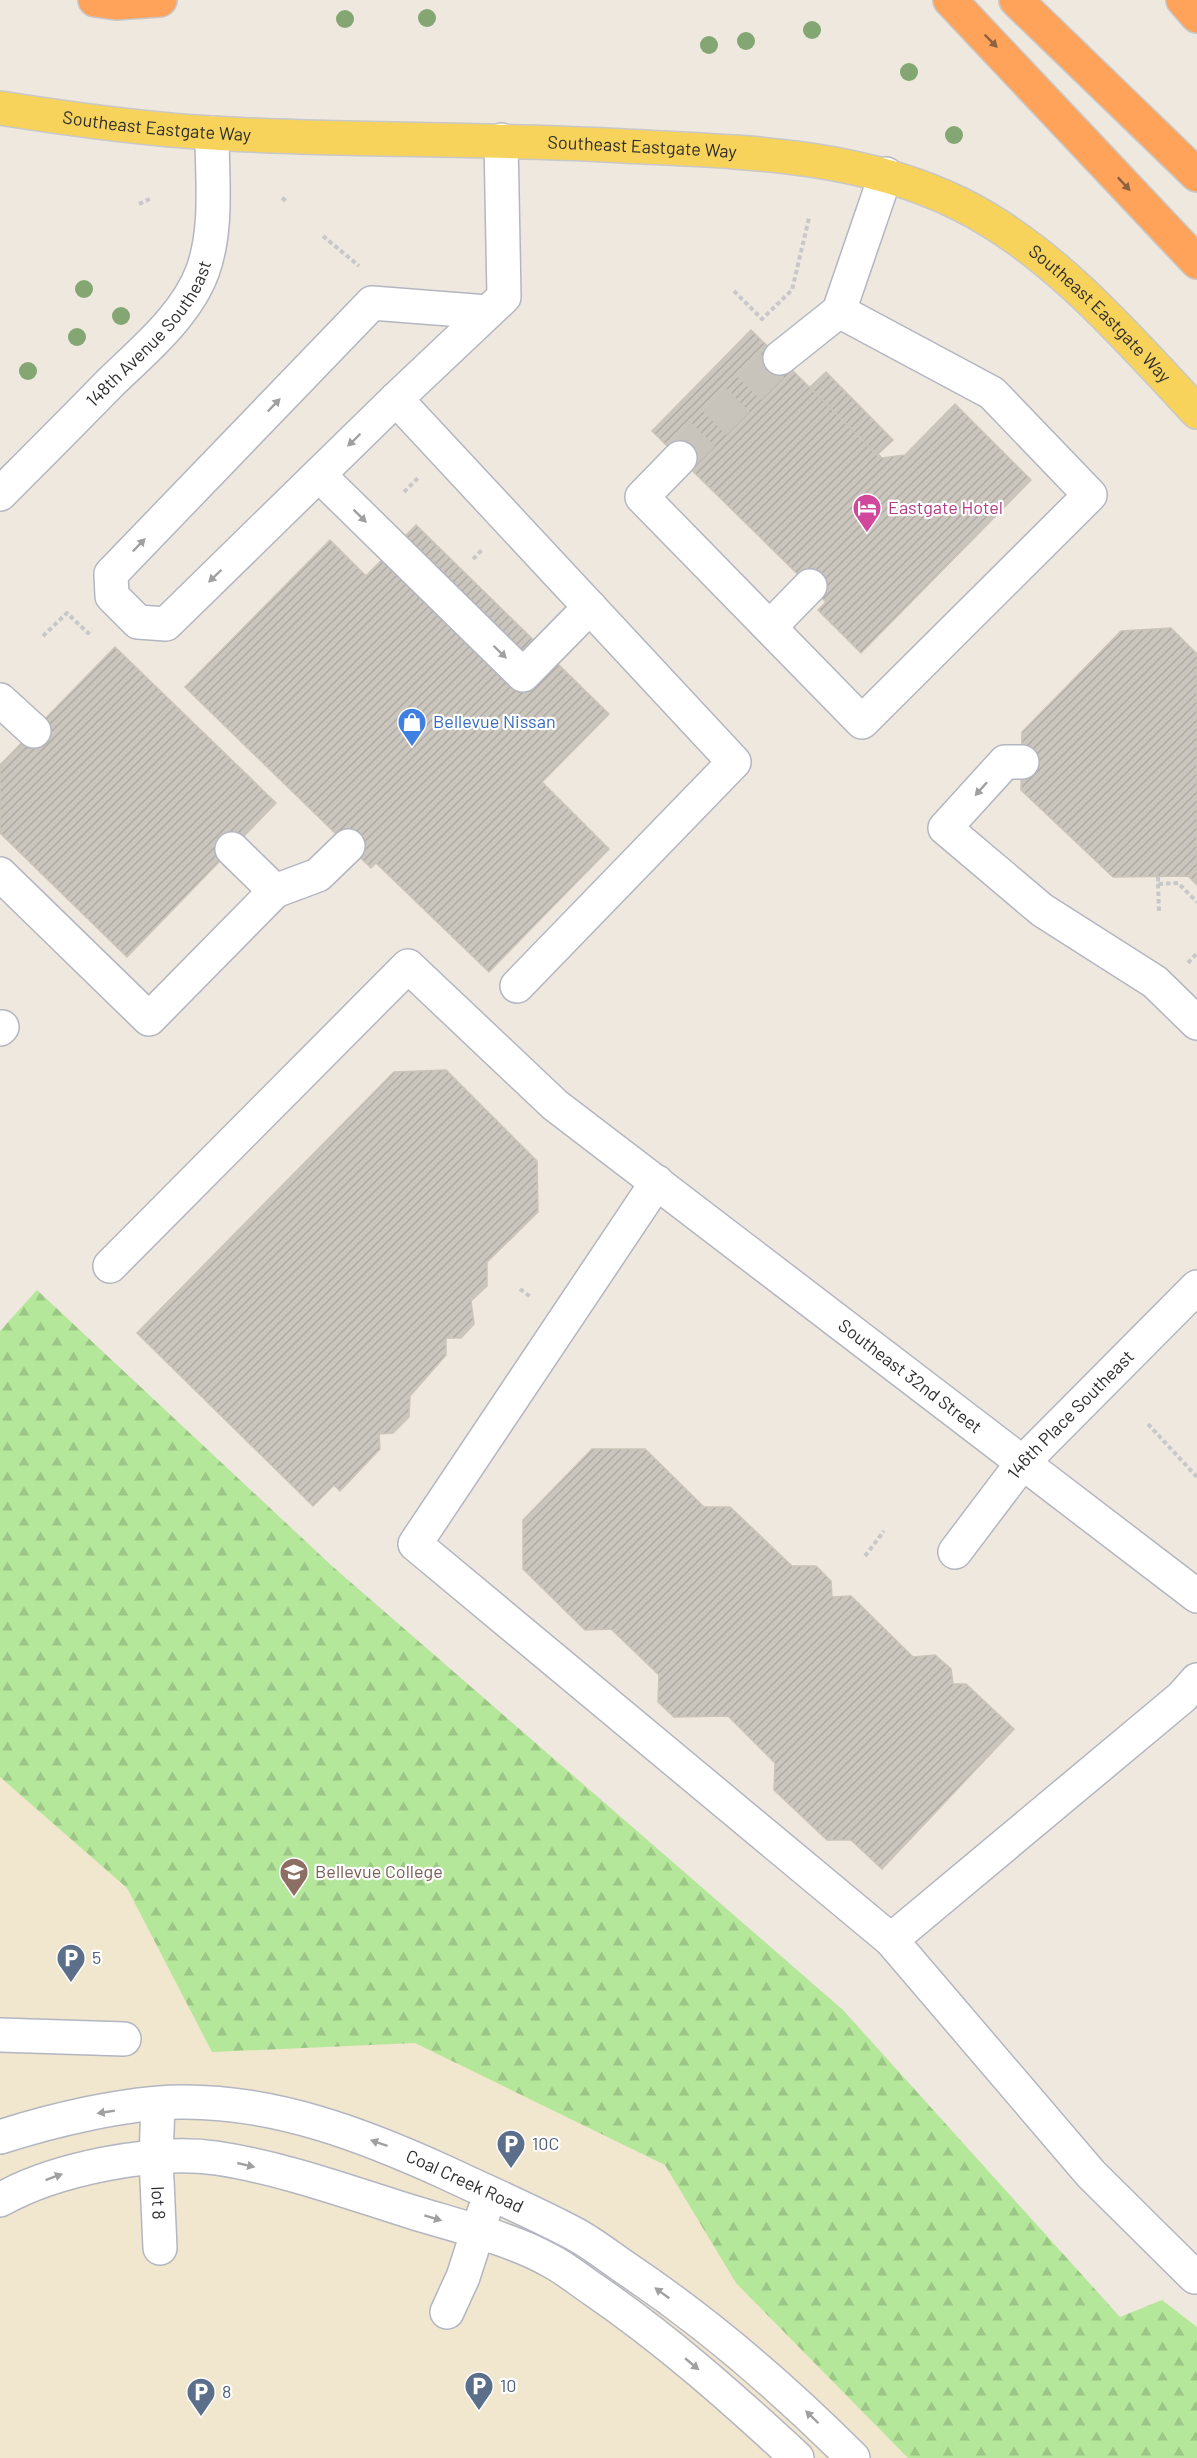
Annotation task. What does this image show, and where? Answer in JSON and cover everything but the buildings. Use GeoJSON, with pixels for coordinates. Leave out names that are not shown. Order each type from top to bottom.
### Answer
{"type":"FeatureCollection","features":[{"type":"Feature","properties":{"kind":"highway"},"geometry":{"type":"LineString","coordinates":[[95,0],[116,3],[160,0]]}},
{"type":"Feature","properties":{"kind":"highway"},"geometry":{"type":"LineString","coordinates":[[950,0],[1197,262]]}},
{"type":"Feature","properties":{"kind":"highway"},"geometry":{"type":"LineString","coordinates":[[1016,0],[1197,175]]}},
{"type":"Feature","properties":{"kind":"highway"},"geometry":{"type":"LineString","coordinates":[[1048,0],[1197,165]]}},
{"type":"Feature","properties":{"kind":"highway"},"geometry":{"type":"LineString","coordinates":[[1183,0],[1197,16]]}},
{"type":"Feature","properties":{"kind":"main road","name":"Southeast Eastgate Way"},"geometry":{"type":"LineString","coordinates":[[0,108],[104,124],[212,133],[501,140],[774,154],[886,174],[960,204],[1020,240],[1117,326],[1197,412]]}},
{"type":"Feature","properties":{"kind":"street","name":"148th Avenue Southeast"},"geometry":{"type":"LineString","coordinates":[[0,494],[158,336],[184,302],[202,273],[210,245],[212,133]]}},
{"type":"Feature","properties":{"kind":"street"},"geometry":{"type":"LineString","coordinates":[[487,312],[372,303],[111,574],[112,596],[138,622],[166,624],[504,297],[501,140]]}},
{"type":"Feature","properties":{"kind":"street"},"geometry":{"type":"LineString","coordinates":[[780,358],[840,311],[886,174]]}},
{"type":"Feature","properties":{"kind":"street"},"geometry":{"type":"LineString","coordinates":[[680,458],[642,497],[862,722],[1090,495],[992,393],[840,311]]}},
{"type":"Feature","properties":{"kind":"street"},"geometry":{"type":"LineString","coordinates":[[396,399],[734,762],[517,986]]}},
{"type":"Feature","properties":{"kind":"street"},"geometry":{"type":"LineString","coordinates":[[319,475],[523,675],[590,607]]}},
{"type":"Feature","properties":{"kind":"street"},"geometry":{"type":"LineString","coordinates":[[770,627],[810,586]]}},
{"type":"Feature","properties":{"kind":"street"},"geometry":{"type":"LineString","coordinates":[[0,700],[33,731]]}},
{"type":"Feature","properties":{"kind":"street"},"geometry":{"type":"LineString","coordinates":[[1022,762],[1005,762],[945,828],[1042,910],[1155,982],[1197,1023]]}},
{"type":"Feature","properties":{"kind":"street"},"geometry":{"type":"LineString","coordinates":[[0,874],[149,1019],[275,891],[318,875],[348,846]]}},
{"type":"Feature","properties":{"kind":"street"},"geometry":{"type":"LineString","coordinates":[[232,849],[275,891]]}},
{"type":"Feature","properties":{"kind":"street","name":"Southeast 32nd Street"},"geometry":{"type":"LineString","coordinates":[[110,1266],[408,966],[555,1105],[1197,1596]]}},
{"type":"Feature","properties":{"kind":"street"},"geometry":{"type":"LineString","coordinates":[[657,1182],[415,1544],[891,1940],[1091,2174],[1195,2277],[1197,2275]]}},
{"type":"Feature","properties":{"kind":"street","name":"146th Place Southeast"},"geometry":{"type":"LineString","coordinates":[[955,1552],[1023,1462],[1197,1287]]}},
{"type":"Feature","properties":{"kind":"street"},"geometry":{"type":"LineString","coordinates":[[891,1940],[1182,1697],[1197,1680]]}},
{"type":"Feature","properties":{"kind":"street"},"geometry":{"type":"LineString","coordinates":[[0,2035],[124,2038]]}},
{"type":"Feature","properties":{"kind":"street","name":"Coal Creek Road"},"geometry":{"type":"LineString","coordinates":[[0,2137],[50,2121],[158,2104],[228,2105],[308,2118],[391,2147],[572,2232],[661,2292],[754,2365],[854,2458]]}},
{"type":"Feature","properties":{"kind":"street","name":"lot 8"},"geometry":{"type":"LineString","coordinates":[[158,2104],[156,2158],[160,2248]]}},
{"type":"Feature","properties":{"kind":"street"},"geometry":{"type":"LineString","coordinates":[[0,2200],[17,2190],[70,2171],[156,2158],[214,2158],[291,2175],[478,2232],[548,2259],[644,2324],[732,2398],[796,2458]]}},
{"type":"Feature","properties":{"kind":"street"},"geometry":{"type":"LineString","coordinates":[[447,2312],[478,2232],[490,2193]]}},
{"type":"Feature","properties":{"kind":"path"},"geometry":{"type":"LineString","coordinates":[[139,204],[152,198]]}},
{"type":"Feature","properties":{"kind":"path"},"geometry":{"type":"LineString","coordinates":[[282,198],[288,202]]}},
{"type":"Feature","properties":{"kind":"path"},"geometry":{"type":"LineString","coordinates":[[734,291],[762,318],[792,290],[809,218]]}},
{"type":"Feature","properties":{"kind":"path"},"geometry":{"type":"LineString","coordinates":[[323,236],[362,269]]}},
{"type":"Feature","properties":{"kind":"path"},"geometry":{"type":"LineString","coordinates":[[404,492],[426,470]]}},
{"type":"Feature","properties":{"kind":"path"},"geometry":{"type":"LineString","coordinates":[[43,636],[67,613],[88,633],[95,626]]}},
{"type":"Feature","properties":{"kind":"path"},"geometry":{"type":"LineString","coordinates":[[1158,877],[1159,912]]}},
{"type":"Feature","properties":{"kind":"path"},"geometry":{"type":"LineString","coordinates":[[1158,884],[1179,883],[1197,902]]}},
{"type":"Feature","properties":{"kind":"path"},"geometry":{"type":"LineString","coordinates":[[1148,1425],[1197,1477]]}},
{"type":"Feature","properties":{"kind":"path"},"geometry":{"type":"LineString","coordinates":[[865,1556],[884,1531]]}},
{"type":"Feature","properties":{"kind":"shaded area","name":"Bellevue College"},"geometry":{"type":"Polygon","coordinates":[[[0,1336],[1175,2458],[0,2458],[0,1336]]]}},
{"type":"Feature","properties":{"kind":"green space"},"geometry":{"type":"Polygon","coordinates":[[[37,1290],[332,1566],[843,2010],[1120,2317],[1162,2300],[1197,2327],[1197,2458],[908,2458],[736,2283],[665,2165],[415,2043],[212,2052],[127,1888],[0,1777],[0,1331],[37,1290]]]}},
{"type":"Feature","properties":{"kind":"tunnel"},"geometry":{"type":"LineString","coordinates":[[680,458],[780,358]]}},
{"type":"Feature","properties":{"kind":"place","name":"Eastgate Hotel"},"geometry":{"type":"Point","coordinates":[867,534]}},
{"type":"Feature","properties":{"kind":"place","name":"Bellevue Nissan"},"geometry":{"type":"Point","coordinates":[412,748]}},
{"type":"Feature","properties":{"kind":"place","name":"Bellevue College"},"geometry":{"type":"Point","coordinates":[294,1898]}},
{"type":"Feature","properties":{"kind":"place","name":"5"},"geometry":{"type":"Point","coordinates":[71,1984]}},
{"type":"Feature","properties":{"kind":"place","name":"10C"},"geometry":{"type":"Point","coordinates":[511,2170]}},
{"type":"Feature","properties":{"kind":"place","name":"10"},"geometry":{"type":"Point","coordinates":[479,2412]}},
{"type":"Feature","properties":{"kind":"place","name":"8"},"geometry":{"type":"Point","coordinates":[201,2418]}}]}
